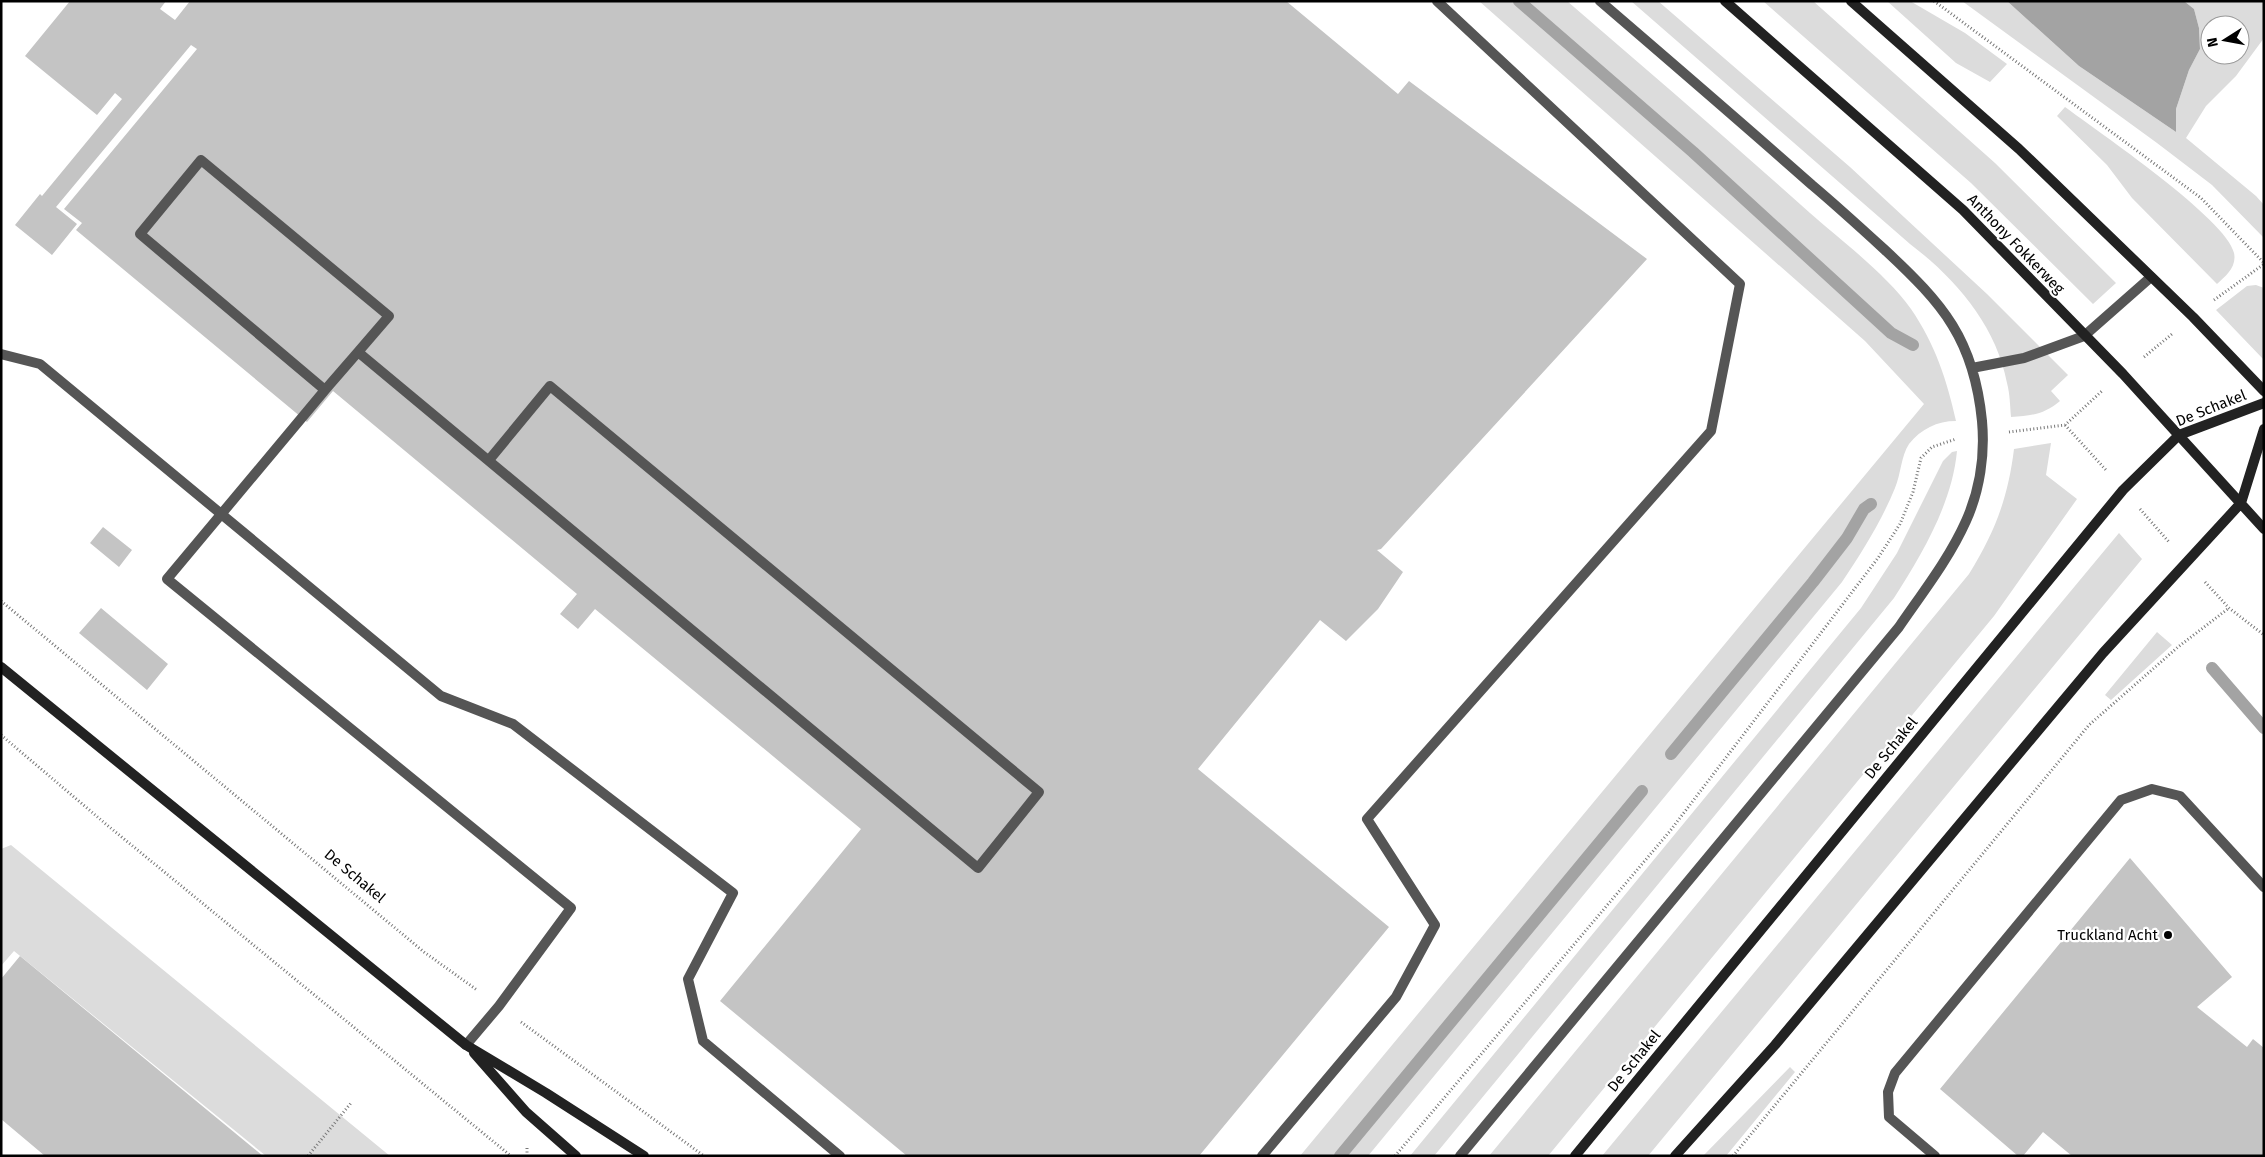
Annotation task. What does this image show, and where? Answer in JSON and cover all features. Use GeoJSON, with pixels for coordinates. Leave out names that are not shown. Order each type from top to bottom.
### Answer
{"type":"FeatureCollection","features":[{"type":"Feature","properties":{"kind":"street","name":"Anthony Fokkerweg"},"geometry":{"type":"LineString","coordinates":[[1725,1],[1963,210],[2123,374],[2264,529]]}},
{"type":"Feature","properties":{"kind":"street"},"geometry":{"type":"LineString","coordinates":[[1851,1],[2019,149],[2192,317],[2264,391]]}},
{"type":"Feature","properties":{"kind":"street","name":"De Schakel"},"geometry":{"type":"LineString","coordinates":[[1575,1156],[2124,490],[2179,435],[2264,403]]}},
{"type":"Feature","properties":{"kind":"street"},"geometry":{"type":"LineString","coordinates":[[1675,1156],[1775,1045],[2104,653],[2242,503],[2264,429]]}},
{"type":"Feature","properties":{"kind":"street"},"geometry":{"type":"LineString","coordinates":[[1,667],[466,1045],[546,1093],[644,1156]]}},
{"type":"Feature","properties":{"kind":"street"},"geometry":{"type":"LineString","coordinates":[[466,1045],[526,1112],[576,1156]]}},
{"type":"Feature","properties":{"kind":"lane"},"geometry":{"type":"LineString","coordinates":[[1262,1156],[1396,997],[1435,925],[1367,819],[1711,431],[1740,284],[1437,1]]}},
{"type":"Feature","properties":{"kind":"lane"},"geometry":{"type":"LineString","coordinates":[[1460,1156],[1904,619],[1940,569],[1967,520],[1976,491],[1982,458],[1983,435],[1980,402],[1972,368],[1952,323],[1937,302],[1918,280],[1836,205],[1600,1]]}},
{"type":"Feature","properties":{"kind":"lane"},"geometry":{"type":"LineString","coordinates":[[325,390],[140,234],[201,160],[388,316],[167,580],[571,908],[499,1006],[466,1045]]}},
{"type":"Feature","properties":{"kind":"lane"},"geometry":{"type":"LineString","coordinates":[[1972,368],[2024,358],[2084,336],[2151,277]]}},
{"type":"Feature","properties":{"kind":"lane"},"geometry":{"type":"LineString","coordinates":[[358,352],[978,868],[1039,792],[550,386],[489,460]]}},
{"type":"Feature","properties":{"kind":"lane"},"geometry":{"type":"LineString","coordinates":[[1,354],[40,364],[441,696],[513,724],[733,893],[688,979],[703,1041],[840,1156]]}},
{"type":"Feature","properties":{"kind":"lane"},"geometry":{"type":"LineString","coordinates":[[1935,1156],[1889,1117],[1888,1092],[1895,1073],[2121,800],[2152,789],[2180,796],[2264,887]]}},
{"type":"Feature","properties":{"kind":"path"},"geometry":{"type":"LineString","coordinates":[[1934,1],[2201,198],[2264,263],[2192,317],[2064,424],[2081,440],[2229,608],[2263,633]]}},
{"type":"Feature","properties":{"kind":"path"},"geometry":{"type":"LineString","coordinates":[[1395,1156],[1670,830],[1859,586],[1900,524]]}},
{"type":"Feature","properties":{"kind":"path","name":"De Schakel"},"geometry":{"type":"LineString","coordinates":[[1,602],[424,952],[704,1156]]}},
{"type":"Feature","properties":{"kind":"path"},"geometry":{"type":"LineString","coordinates":[[1733,1156],[2089,725],[2178,647],[2229,608]]}},
{"type":"Feature","properties":{"kind":"path"},"geometry":{"type":"LineString","coordinates":[[1,736],[511,1156]]}},
{"type":"Feature","properties":{"kind":"path"},"geometry":{"type":"LineString","coordinates":[[308,1156],[351,1103]]}},
{"type":"Feature","properties":{"kind":"shaded area"},"geometry":{"type":"Polygon","coordinates":[[[1479,1],[1567,1],[1863,259],[1901,296],[1919,322],[1939,363],[1949,391],[1956,421],[1936,424],[1924,430],[1909,444],[1904,454],[1899,477],[1884,513],[1842,582],[1368,1156],[1300,1156],[1924,404],[1865,341],[1479,1]]]}},
{"type":"Feature","properties":{"kind":"shaded area"},"geometry":{"type":"Polygon","coordinates":[[[1631,1],[1658,1],[1850,167],[1987,294],[2068,375],[2051,391],[2060,401],[2049,409],[2037,414],[2011,417],[2008,387],[2002,362],[1994,342],[1971,304],[1958,288],[1927,257],[1631,1]]]}},
{"type":"Feature","properties":{"kind":"shaded area"},"geometry":{"type":"Polygon","coordinates":[[[1763,1],[1813,1],[1995,163],[2116,283],[2093,304],[1971,183],[1763,1]]]}},
{"type":"Feature","properties":{"kind":"shaded area"},"geometry":{"type":"Polygon","coordinates":[[[1887,1],[1910,1],[1965,33],[2007,64],[1990,82],[1956,63],[1887,1]]]}},
{"type":"Feature","properties":{"kind":"shaded area"},"geometry":{"type":"Polygon","coordinates":[[[1962,1],[2007,1],[2079,66],[2176,132],[2176,109],[2189,70],[2200,49],[2200,65],[2244,65],[2236,76],[2206,106],[2186,138],[2256,196],[2264,205],[2264,238],[2212,185],[1962,1]]]}},
{"type":"Feature","properties":{"kind":"shaded area"},"geometry":{"type":"Polygon","coordinates":[[[2007,1],[2184,1],[2194,9],[2199,28],[2200,49],[2189,70],[2176,109],[2176,132],[2079,66],[2007,1]]]}},
{"type":"Feature","properties":{"kind":"shaded area"},"geometry":{"type":"Polygon","coordinates":[[[2184,1],[2264,1],[2264,38],[2250,57],[2250,15],[2200,15],[2200,49],[2199,28],[2194,9],[2184,1]]]}},
{"type":"Feature","properties":{"kind":"shaded area"},"geometry":{"type":"Polygon","coordinates":[[[2065,107],[2159,176],[2186,198],[2226,238],[2234,253],[2234,263],[2224,278],[2217,284],[2132,198],[2107,165],[2057,116],[2065,107]]]}},
{"type":"Feature","properties":{"kind":"shaded area"},"geometry":{"type":"Polygon","coordinates":[[[2256,285],[2264,288],[2264,360],[2216,310],[2247,286],[2256,285]]]}},
{"type":"Feature","properties":{"kind":"shaded area"},"geometry":{"type":"Polygon","coordinates":[[[2051,443],[2046,475],[2077,499],[1994,616],[1548,1156],[1489,1156],[1969,574],[1986,544],[1999,514],[2008,483],[2014,449],[2051,443]]]}},
{"type":"Feature","properties":{"kind":"shaded area"},"geometry":{"type":"Polygon","coordinates":[[[1957,451],[1949,490],[1934,528],[1894,598],[1434,1156],[1410,1156],[1861,608],[1897,553],[1943,461],[1952,452],[1957,451]]]}},
{"type":"Feature","properties":{"kind":"shaded area"},"geometry":{"type":"Polygon","coordinates":[[[2119,533],[2142,559],[1648,1156],[1602,1156],[2119,533]]]}},
{"type":"Feature","properties":{"kind":"shaded area"},"geometry":{"type":"Polygon","coordinates":[[[2157,632],[2172,645],[2111,700],[2105,695],[2157,632]]]}},
{"type":"Feature","properties":{"kind":"shaded area"},"geometry":{"type":"Polygon","coordinates":[[[11,845],[390,1156],[266,1156],[14,951],[1,966],[1,849],[11,845]]]}},
{"type":"Feature","properties":{"kind":"shaded area"},"geometry":{"type":"Polygon","coordinates":[[[1790,1067],[1795,1072],[1726,1156],[1703,1156],[1790,1067]]]}},
{"type":"Feature","properties":{"kind":"building"},"geometry":{"type":"Polygon","coordinates":[[[70,1],[166,1],[160,9],[175,20],[190,1],[1286,1],[1398,94],[1409,81],[1647,259],[1381,549],[1377,550],[1403,572],[1378,609],[1346,641],[1320,620],[1198,769],[1389,927],[1199,1156],[907,1156],[720,1001],[861,829],[595,609],[578,629],[560,614],[577,594],[333,391],[307,422],[76,230],[82,223],[64,209],[197,49],[191,45],[56,207],[77,224],[52,255],[15,225],[40,194],[42,196],[122,99],[115,93],[97,115],[25,56],[70,1]]]}},
{"type":"Feature","properties":{"kind":"building"},"geometry":{"type":"Polygon","coordinates":[[[103,527],[132,550],[119,567],[90,543],[103,527]]]}},
{"type":"Feature","properties":{"kind":"building"},"geometry":{"type":"Polygon","coordinates":[[[101,608],[168,664],[147,690],[79,633],[101,608]]]}},
{"type":"Feature","properties":{"kind":"building"},"geometry":{"type":"Polygon","coordinates":[[[2130,858],[2232,977],[2197,1007],[2247,1047],[2253,1039],[2264,1048],[2264,1156],[2072,1156],[2043,1132],[2023,1156],[2018,1156],[1940,1089],[2130,858]]]}},
{"type":"Feature","properties":{"kind":"building"},"geometry":{"type":"Polygon","coordinates":[[[20,956],[263,1156],[45,1156],[1,1119],[1,979],[20,956]]]}},
{"type":"Feature","properties":{"kind":"waterway"},"geometry":{"type":"LineString","coordinates":[[1519,1],[1693,152],[1891,333],[1913,345]]}},
{"type":"Feature","properties":{"kind":"waterway"},"geometry":{"type":"LineString","coordinates":[[1671,754],[1813,582],[1847,538],[1864,509],[1871,504]]}},
{"type":"Feature","properties":{"kind":"waterway"},"geometry":{"type":"LineString","coordinates":[[2212,668],[2264,728]]}},
{"type":"Feature","properties":{"kind":"waterway"},"geometry":{"type":"LineString","coordinates":[[1340,1156],[1642,791]]}},
{"type":"Feature","properties":{"kind":"place","name":"Truckland Acht"},"geometry":{"type":"Point","coordinates":[2168,935]}}]}
